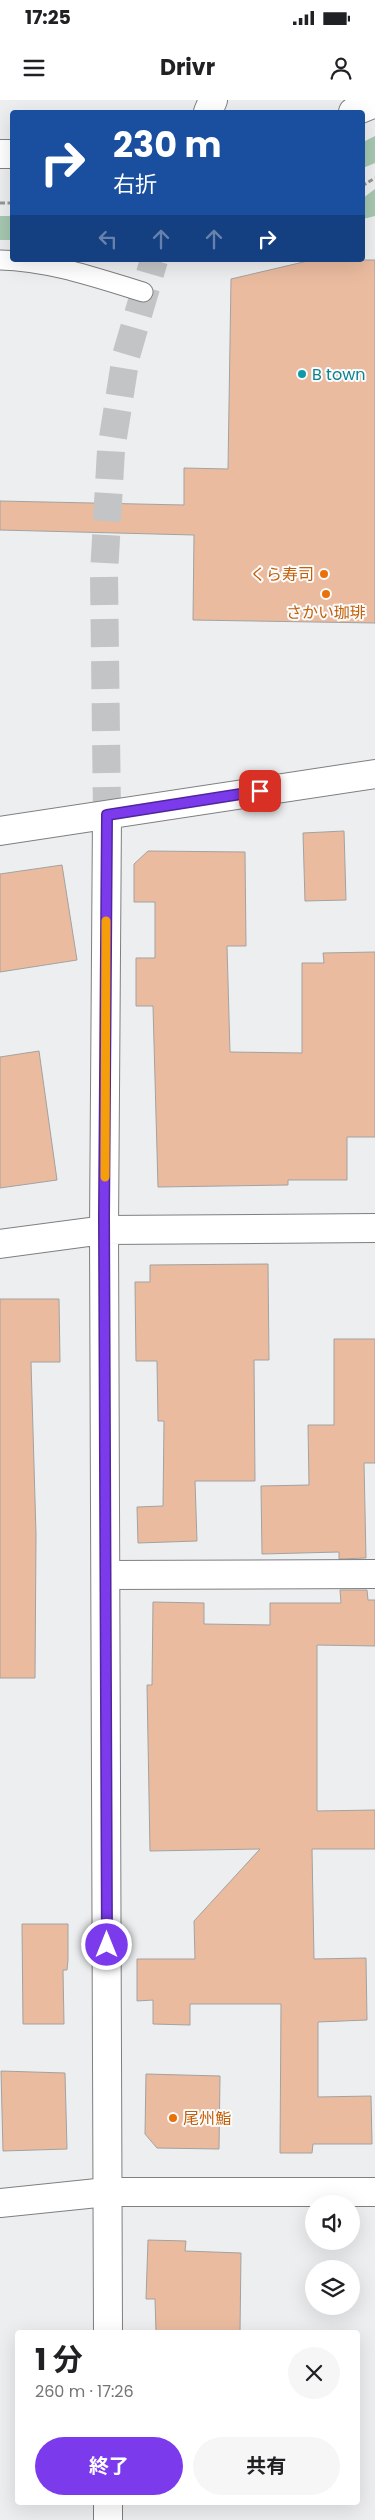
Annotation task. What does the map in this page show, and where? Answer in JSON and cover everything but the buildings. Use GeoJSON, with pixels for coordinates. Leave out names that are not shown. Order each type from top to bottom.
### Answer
{"type":"FeatureCollection","features":[{"type":"Feature","properties":{"kind":"street"},"geometry":{"type":"LineString","coordinates":[[358,110],[375,103]]}},
{"type":"Feature","properties":{"kind":"street"},"geometry":{"type":"LineString","coordinates":[[0,831],[375,774]]}},
{"type":"Feature","properties":{"kind":"street"},"geometry":{"type":"LineString","coordinates":[[107,815],[104,1230],[108,2330]]}},
{"type":"Feature","properties":{"kind":"street"},"geometry":{"type":"LineString","coordinates":[[0,1244],[104,1230],[375,1228]]}},
{"type":"Feature","properties":{"kind":"street"},"geometry":{"type":"LineString","coordinates":[[106,1575],[375,1574]]}},
{"type":"Feature","properties":{"kind":"street"},"geometry":{"type":"LineString","coordinates":[[0,2203],[107,2192],[375,2192]]}},
{"type":"Feature","properties":{"kind":"street"},"geometry":{"type":"LineString","coordinates":[[108,2505],[108,2520]]}},
{"type":"Feature","properties":{"kind":"lane"},"geometry":{"type":"LineString","coordinates":[[30,262],[67,270],[143,292]]}},
{"type":"Feature","properties":{"kind":"green space"},"geometry":{"type":"Polygon","coordinates":[[[375,136],[375,163],[365,167],[365,141],[375,136]]]}},
{"type":"Feature","properties":{"kind":"green space"},"geometry":{"type":"Polygon","coordinates":[[[375,189],[375,216],[365,218],[365,196],[375,189]]]}},
{"type":"Feature","properties":{"kind":"green space"},"geometry":{"type":"Polygon","coordinates":[[[0,216],[10,216],[10,240],[0,240],[0,216]]]}},
{"type":"Feature","properties":{"kind":"tunnel"},"geometry":{"type":"LineString","coordinates":[[107,815],[104,574],[111,450],[126,356],[153,262]]}},
{"type":"Feature","properties":{"kind":"slow traffic"},"geometry":{"type":"LineString","coordinates":[[105,1177],[106,921]]}},
{"type":"Feature","properties":{"kind":"place","name":"B town"},"geometry":{"type":"Point","coordinates":[302,374]}},
{"type":"Feature","properties":{"kind":"place","name":"くら寿司"},"geometry":{"type":"Point","coordinates":[324,574]}},
{"type":"Feature","properties":{"kind":"place","name":"さかい珈琲"},"geometry":{"type":"Point","coordinates":[326,594]}},
{"type":"Feature","properties":{"kind":"place","name":"尾州鮨"},"geometry":{"type":"Point","coordinates":[173,2118]}},
{"type":"Feature","properties":{"kind":"route"},"geometry":{"type":"LineString","coordinates":[[107,1945],[104,1216],[107,815],[260,791]]}}]}
